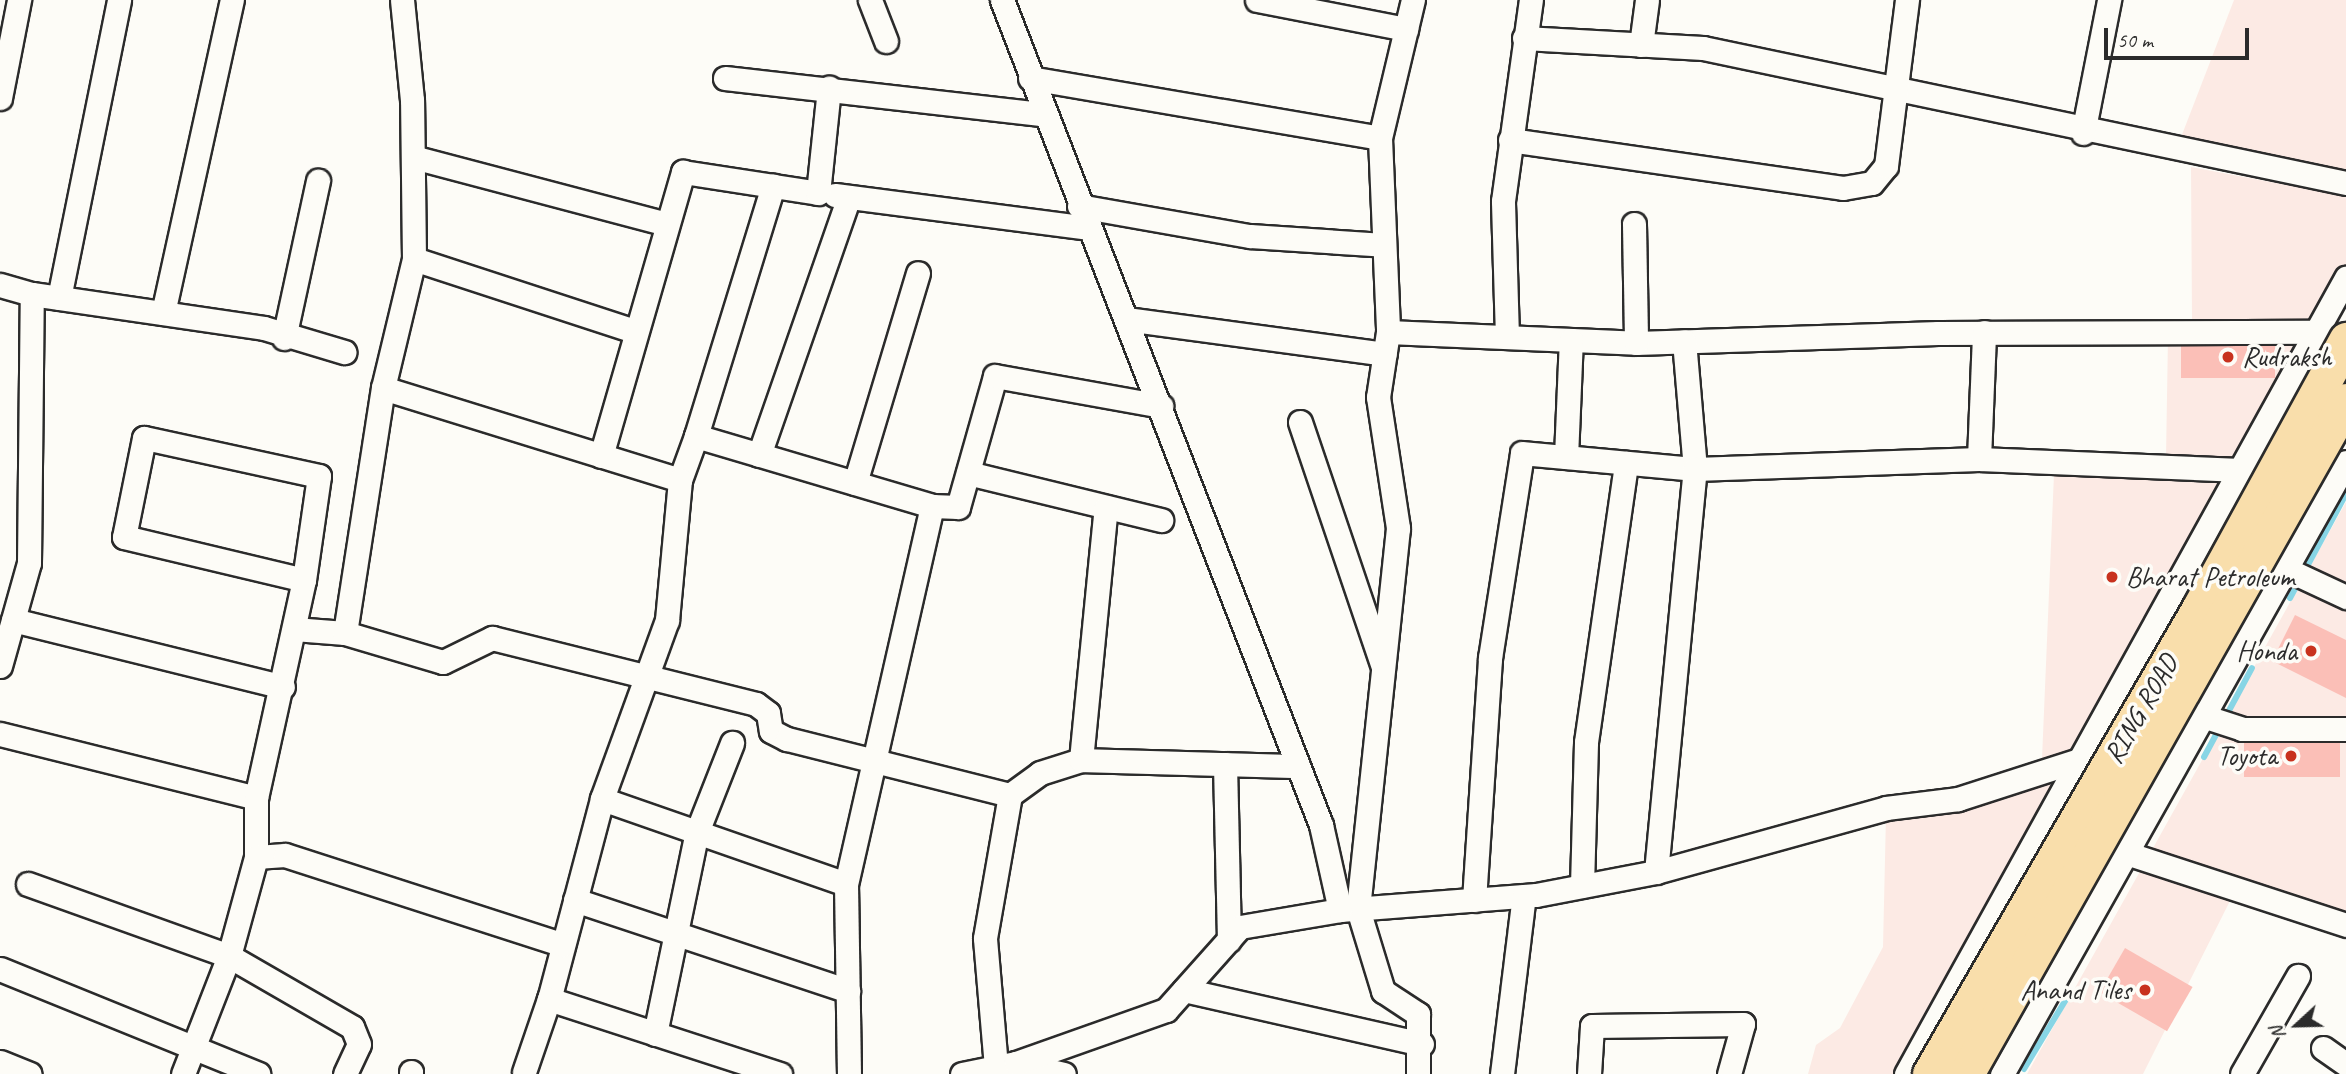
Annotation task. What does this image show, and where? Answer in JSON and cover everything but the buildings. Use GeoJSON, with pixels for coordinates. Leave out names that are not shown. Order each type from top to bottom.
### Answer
{"type":"FeatureCollection","features":[{"type":"Feature","properties":{"kind":"highway","name":"RING ROAD"},"geometry":{"type":"LineString","coordinates":[[1930,1074],[2199,609],[2331,336]]}},
{"type":"Feature","properties":{"kind":"highway","name":"RING ROAD"},"geometry":{"type":"LineString","coordinates":[[1966,1074],[2346,401]]}},
{"type":"Feature","properties":{"kind":"street"},"geometry":{"type":"LineString","coordinates":[[0,98],[19,0]]}},
{"type":"Feature","properties":{"kind":"street"},"geometry":{"type":"LineString","coordinates":[[60,298],[119,0]]}},
{"type":"Feature","properties":{"kind":"street"},"geometry":{"type":"LineString","coordinates":[[163,313],[232,0]]}},
{"type":"Feature","properties":{"kind":"street"},"geometry":{"type":"LineString","coordinates":[[345,634],[383,387],[414,259],[413,158],[402,0]]}},
{"type":"Feature","properties":{"kind":"street"},"geometry":{"type":"LineString","coordinates":[[870,0],[886,41]]}},
{"type":"Feature","properties":{"kind":"street"},"geometry":{"type":"LineString","coordinates":[[1002,0],[1043,114],[1161,406],[1321,825],[1349,910],[1383,991],[1418,1014],[1422,1044],[1418,1074]]}},
{"type":"Feature","properties":{"kind":"street"},"geometry":{"type":"LineString","coordinates":[[1257,0],[1406,29]]}},
{"type":"Feature","properties":{"kind":"street"},"geometry":{"type":"LineString","coordinates":[[1349,910],[1384,669],[1398,528],[1378,397],[1386,343],[1380,138],[1413,0]]}},
{"type":"Feature","properties":{"kind":"street"},"geometry":{"type":"LineString","coordinates":[[1507,337],[1503,201],[1531,0]]}},
{"type":"Feature","properties":{"kind":"street"},"geometry":{"type":"LineString","coordinates":[[1640,45],[1647,0]]}},
{"type":"Feature","properties":{"kind":"street"},"geometry":{"type":"LineString","coordinates":[[1510,140],[1843,188],[1872,183],[1885,166],[1893,89],[1907,0]]}},
{"type":"Feature","properties":{"kind":"street"},"geometry":{"type":"LineString","coordinates":[[2083,133],[2109,0]]}},
{"type":"Feature","properties":{"kind":"street"},"geometry":{"type":"LineString","coordinates":[[1524,38],[1703,48],[2083,133],[2346,183]]}},
{"type":"Feature","properties":{"kind":"street"},"geometry":{"type":"LineString","coordinates":[[725,78],[1043,114]]}},
{"type":"Feature","properties":{"kind":"street"},"geometry":{"type":"LineString","coordinates":[[1030,78],[1380,138]]}},
{"type":"Feature","properties":{"kind":"street"},"geometry":{"type":"LineString","coordinates":[[818,192],[829,88]]}},
{"type":"Feature","properties":{"kind":"street"},"geometry":{"type":"LineString","coordinates":[[413,158],[667,224]]}},
{"type":"Feature","properties":{"kind":"street"},"geometry":{"type":"LineString","coordinates":[[601,456],[634,331],[683,172],[1088,228]]}},
{"type":"Feature","properties":{"kind":"street"},"geometry":{"type":"LineString","coordinates":[[284,338],[318,181]]}},
{"type":"Feature","properties":{"kind":"street"},"geometry":{"type":"LineString","coordinates":[[524,1072],[549,999],[603,799],[667,620],[680,480],[773,186]]}},
{"type":"Feature","properties":{"kind":"street"},"geometry":{"type":"LineString","coordinates":[[759,455],[849,197]]}},
{"type":"Feature","properties":{"kind":"street"},"geometry":{"type":"LineString","coordinates":[[1079,205],[1250,236],[1384,245]]}},
{"type":"Feature","properties":{"kind":"street"},"geometry":{"type":"LineString","coordinates":[[1634,224],[1636,343]]}},
{"type":"Feature","properties":{"kind":"street"},"geometry":{"type":"LineString","coordinates":[[414,259],[634,331]]}},
{"type":"Feature","properties":{"kind":"street"},"geometry":{"type":"LineString","coordinates":[[855,483],[918,273]]}},
{"type":"Feature","properties":{"kind":"street"},"geometry":{"type":"LineString","coordinates":[[1906,1074],[2085,758],[2241,470],[2331,336],[2346,278]]}},
{"type":"Feature","properties":{"kind":"street"},"geometry":{"type":"LineString","coordinates":[[0,285],[32,294],[264,328],[284,338],[344,352]]}},
{"type":"Feature","properties":{"kind":"street"},"geometry":{"type":"LineString","coordinates":[[0,666],[29,563],[32,294]]}},
{"type":"Feature","properties":{"kind":"street"},"geometry":{"type":"LineString","coordinates":[[1126,319],[1386,343],[1507,337],[1636,343],[1984,332],[2331,336]]}},
{"type":"Feature","properties":{"kind":"street"},"geometry":{"type":"LineString","coordinates":[[1979,459],[1984,332]]}},
{"type":"Feature","properties":{"kind":"street"},"geometry":{"type":"LineString","coordinates":[[1566,457],[1570,340]]}},
{"type":"Feature","properties":{"kind":"street"},"geometry":{"type":"LineString","coordinates":[[1656,872],[1695,469],[1684,341]]}},
{"type":"Feature","properties":{"kind":"street"},"geometry":{"type":"LineString","coordinates":[[696,436],[932,506],[958,507],[995,376],[1161,406]]}},
{"type":"Feature","properties":{"kind":"street"},"geometry":{"type":"LineString","coordinates":[[383,387],[680,480]]}},
{"type":"Feature","properties":{"kind":"street"},"geometry":{"type":"LineString","coordinates":[[1300,422],[1384,669]]}},
{"type":"Feature","properties":{"kind":"street"},"geometry":{"type":"LineString","coordinates":[[183,1074],[229,956],[257,857],[256,798],[283,687],[304,580],[319,476],[144,438],[124,537],[304,580]]}},
{"type":"Feature","properties":{"kind":"street"},"geometry":{"type":"LineString","coordinates":[[1474,900],[1490,658],[1522,453],[1695,469],[1979,459],[2241,470]]}},
{"type":"Feature","properties":{"kind":"street"},"geometry":{"type":"LineString","coordinates":[[1931,1031],[2002,1074],[2135,856],[2220,724],[2300,576],[2346,462]]}},
{"type":"Feature","properties":{"kind":"street"},"geometry":{"type":"LineString","coordinates":[[1582,886],[1586,742],[1626,463]]}},
{"type":"Feature","properties":{"kind":"street"},"geometry":{"type":"LineString","coordinates":[[968,473],[1161,520]]}},
{"type":"Feature","properties":{"kind":"street"},"geometry":{"type":"LineString","coordinates":[[849,1074],[846,884],[932,506]]}},
{"type":"Feature","properties":{"kind":"street"},"geometry":{"type":"LineString","coordinates":[[1081,761],[1106,507]]}},
{"type":"Feature","properties":{"kind":"street"},"geometry":{"type":"LineString","coordinates":[[2300,576],[2346,597]]}},
{"type":"Feature","properties":{"kind":"street"},"geometry":{"type":"LineString","coordinates":[[13,620],[283,687]]}},
{"type":"Feature","properties":{"kind":"street"},"geometry":{"type":"LineString","coordinates":[[294,629],[345,634],[443,662],[492,638],[645,680],[756,704],[779,735],[1010,795]]}},
{"type":"Feature","properties":{"kind":"street"},"geometry":{"type":"LineString","coordinates":[[2220,724],[2346,729]]}},
{"type":"Feature","properties":{"kind":"street"},"geometry":{"type":"LineString","coordinates":[[0,734],[256,798]]}},
{"type":"Feature","properties":{"kind":"street"},"geometry":{"type":"LineString","coordinates":[[656,1034],[697,832],[732,743]]}},
{"type":"Feature","properties":{"kind":"street"},"geometry":{"type":"LineString","coordinates":[[962,1074],[1006,1065],[1166,1010],[1240,928],[1349,910],[1524,896],[1656,872],[1886,808],[1958,799],[2085,758]]}},
{"type":"Feature","properties":{"kind":"street"},"geometry":{"type":"LineString","coordinates":[[1006,1065],[985,938],[1010,795],[1040,773],[1081,761],[1298,766]]}},
{"type":"Feature","properties":{"kind":"street"},"geometry":{"type":"LineString","coordinates":[[1225,764],[1229,940]]}},
{"type":"Feature","properties":{"kind":"street"},"geometry":{"type":"LineString","coordinates":[[603,799],[846,884]]}},
{"type":"Feature","properties":{"kind":"street"},"geometry":{"type":"LineString","coordinates":[[257,857],[285,855],[563,944]]}},
{"type":"Feature","properties":{"kind":"street"},"geometry":{"type":"LineString","coordinates":[[2135,856],[2346,925]]}},
{"type":"Feature","properties":{"kind":"street"},"geometry":{"type":"LineString","coordinates":[[28,884],[229,956],[352,1027],[359,1044],[345,1074]]}},
{"type":"Feature","properties":{"kind":"street"},"geometry":{"type":"LineString","coordinates":[[1502,1074],[1524,896]]}},
{"type":"Feature","properties":{"kind":"street"},"geometry":{"type":"LineString","coordinates":[[575,900],[848,991]]}},
{"type":"Feature","properties":{"kind":"street"},"geometry":{"type":"LineString","coordinates":[[0,969],[258,1074]]}},
{"type":"Feature","properties":{"kind":"street"},"geometry":{"type":"LineString","coordinates":[[2242,1074],[2298,976]]}},
{"type":"Feature","properties":{"kind":"street"},"geometry":{"type":"LineString","coordinates":[[1184,990],[1422,1044]]}},
{"type":"Feature","properties":{"kind":"street"},"geometry":{"type":"LineString","coordinates":[[549,999],[779,1074]]}},
{"type":"Feature","properties":{"kind":"street"},"geometry":{"type":"LineString","coordinates":[[1589,1074],[1592,1026],[1742,1024],[1729,1074]]}},
{"type":"Feature","properties":{"kind":"street"},"geometry":{"type":"LineString","coordinates":[[2323,1048],[2346,1064]]}},
{"type":"Feature","properties":{"kind":"street"},"geometry":{"type":"LineString","coordinates":[[0,1062],[30,1074]]}},
{"type":"Feature","properties":{"kind":"street"},"geometry":{"type":"LineString","coordinates":[[1006,1065],[1064,1074]]}},
{"type":"Feature","properties":{"kind":"shaded area"},"geometry":{"type":"Polygon","coordinates":[[[2234,0],[2346,0],[2346,180],[2178,145],[2234,0]]]}},
{"type":"Feature","properties":{"kind":"shaded area"},"geometry":{"type":"Polygon","coordinates":[[[2191,167],[2346,196],[2346,269],[2235,462],[2166,457],[2168,336],[2192,320],[2191,167]]]}},
{"type":"Feature","properties":{"kind":"shaded area"},"geometry":{"type":"Polygon","coordinates":[[[2054,474],[2232,474],[2081,751],[2042,759],[2054,474]]]}},
{"type":"Feature","properties":{"kind":"shaded area"},"geometry":{"type":"Polygon","coordinates":[[[2346,502],[2346,918],[2238,885],[2143,1074],[2027,1074],[2346,502]]]}},
{"type":"Feature","properties":{"kind":"shaded area"},"geometry":{"type":"Polygon","coordinates":[[[2067,773],[1894,1074],[1808,1074],[1816,1045],[1840,1028],[1883,947],[1886,815],[2067,773]]]}},
{"type":"Feature","properties":{"kind":"waterway"},"geometry":{"type":"LineString","coordinates":[[2304,572],[2346,494]]}},
{"type":"Feature","properties":{"kind":"waterway"},"geometry":{"type":"LineString","coordinates":[[2290,598],[2299,581]]}},
{"type":"Feature","properties":{"kind":"waterway"},"geometry":{"type":"LineString","coordinates":[[2204,757],[2252,668]]}},
{"type":"Feature","properties":{"kind":"waterway"},"geometry":{"type":"LineString","coordinates":[[2024,1069],[2071,991]]}},
{"type":"Feature","properties":{"kind":"place","name":"Rudraksh"},"geometry":{"type":"Point","coordinates":[2228,357]}},
{"type":"Feature","properties":{"kind":"place","name":"Bharat Petroleum"},"geometry":{"type":"Point","coordinates":[2112,577]}},
{"type":"Feature","properties":{"kind":"place","name":"Honda"},"geometry":{"type":"Point","coordinates":[2311,651]}},
{"type":"Feature","properties":{"kind":"place","name":"Toyota"},"geometry":{"type":"Point","coordinates":[2291,756]}},
{"type":"Feature","properties":{"kind":"place","name":"Anand Tiles"},"geometry":{"type":"Point","coordinates":[2145,990]}}]}
